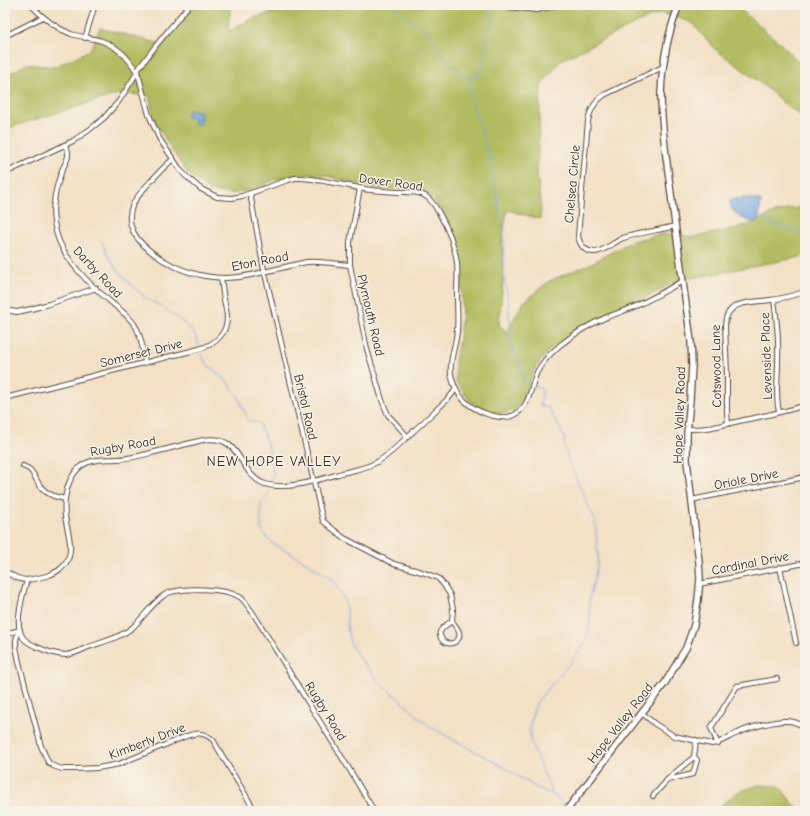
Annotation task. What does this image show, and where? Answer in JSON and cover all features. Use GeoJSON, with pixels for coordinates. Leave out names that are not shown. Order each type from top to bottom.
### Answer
{"type":"FeatureCollection","features":[{"type":"Feature","properties":{"kind":"main road","name":"Hope Valley Road"},"geometry":{"type":"LineString","coordinates":[[567,809],[666,683],[686,648],[694,625],[698,600],[699,562],[686,461],[687,429],[691,392],[691,341],[663,128],[661,94],[663,67],[670,31],[679,5]]}},
{"type":"Feature","properties":{"kind":"street","name":"Dover Road"},"geometry":{"type":"LineString","coordinates":[[31,5],[43,17],[57,27],[85,38],[101,41],[114,47],[127,58],[137,72],[142,83],[147,108],[159,138],[188,178],[213,196],[232,198],[295,178],[308,178],[377,191],[412,192],[422,194],[430,199],[444,223],[455,252],[457,262],[458,322],[456,342],[450,367],[451,375],[456,388],[466,402],[476,410],[483,413],[500,418],[515,414],[522,408],[530,395],[535,376],[540,367],[548,356],[560,345],[574,334],[588,326],[645,302],[683,281]]}},
{"type":"Feature","properties":{"kind":"street"},"geometry":{"type":"LineString","coordinates":[[85,38],[95,5]]}},
{"type":"Feature","properties":{"kind":"street"},"geometry":{"type":"LineString","coordinates":[[5,173],[84,134],[109,113],[139,68],[189,5]]}},
{"type":"Feature","properties":{"kind":"street"},"geometry":{"type":"LineString","coordinates":[[490,5],[537,10],[557,5]]}},
{"type":"Feature","properties":{"kind":"street"},"geometry":{"type":"LineString","coordinates":[[756,5],[764,5]]}},
{"type":"Feature","properties":{"kind":"street"},"geometry":{"type":"LineString","coordinates":[[5,36],[43,17]]}},
{"type":"Feature","properties":{"kind":"street","name":"Chelsea Circle"},"geometry":{"type":"LineString","coordinates":[[663,67],[604,95],[597,100],[592,108],[588,122],[578,236],[582,246],[594,252],[603,249],[623,238],[676,226]]}},
{"type":"Feature","properties":{"kind":"street","name":"Darby Road"},"geometry":{"type":"LineString","coordinates":[[64,145],[68,150],[68,158],[60,177],[54,202],[53,214],[57,235],[62,248],[70,260],[111,303],[127,316],[136,327],[145,362]]}},
{"type":"Feature","properties":{"kind":"street","name":"Eton Road"},"geometry":{"type":"LineString","coordinates":[[173,159],[136,197],[130,210],[130,222],[132,230],[137,238],[146,247],[168,262],[194,273],[221,278],[244,276],[308,262],[350,265]]}},
{"type":"Feature","properties":{"kind":"street","name":"Plymouth Road"},"geometry":{"type":"LineString","coordinates":[[360,188],[350,242],[350,265],[367,349],[382,400],[388,415],[408,437]]}},
{"type":"Feature","properties":{"kind":"street","name":"Bristol Road"},"geometry":{"type":"LineString","coordinates":[[250,193],[264,272],[323,521],[344,538],[394,564],[438,578],[450,595],[453,609],[452,621],[459,633],[457,641],[449,644],[444,643],[441,639],[441,630],[452,621]]}},
{"type":"Feature","properties":{"kind":"street","name":"Somerset Drive"},"geometry":{"type":"LineString","coordinates":[[5,398],[202,348],[211,344],[219,338],[226,326],[227,318],[221,278]]}},
{"type":"Feature","properties":{"kind":"street"},"geometry":{"type":"LineString","coordinates":[[5,310],[16,312],[31,309],[96,288]]}},
{"type":"Feature","properties":{"kind":"street","name":"Cotswood Lane"},"geometry":{"type":"LineString","coordinates":[[728,424],[725,319],[733,308],[739,305],[774,300],[801,293]]}},
{"type":"Feature","properties":{"kind":"street","name":"Levenside Place"},"geometry":{"type":"LineString","coordinates":[[774,300],[778,348],[776,398],[780,412]]}},
{"type":"Feature","properties":{"kind":"street","name":"Rugby Road"},"geometry":{"type":"LineString","coordinates":[[27,580],[51,574],[63,566],[67,560],[70,549],[65,516],[66,492],[72,476],[86,463],[102,460],[131,458],[210,438],[223,441],[231,446],[250,472],[262,483],[278,486],[313,481],[378,462],[408,437],[453,393],[456,388]]}},
{"type":"Feature","properties":{"kind":"street"},"geometry":{"type":"LineString","coordinates":[[687,429],[709,428],[805,405]]}},
{"type":"Feature","properties":{"kind":"street"},"geometry":{"type":"LineString","coordinates":[[23,466],[32,472],[42,488],[49,494],[65,499]]}},
{"type":"Feature","properties":{"kind":"street","name":"Oriole Drive"},"geometry":{"type":"LineString","coordinates":[[691,500],[805,477]]}},
{"type":"Feature","properties":{"kind":"street","name":"Cardinal Drive"},"geometry":{"type":"LineString","coordinates":[[699,584],[805,563]]}},
{"type":"Feature","properties":{"kind":"street"},"geometry":{"type":"LineString","coordinates":[[780,567],[796,644]]}},
{"type":"Feature","properties":{"kind":"street"},"geometry":{"type":"LineString","coordinates":[[5,571],[22,580],[27,580],[19,615],[20,630],[5,634]]}},
{"type":"Feature","properties":{"kind":"street","name":"Rugby Road"},"geometry":{"type":"LineString","coordinates":[[20,630],[21,635],[31,644],[51,652],[66,655],[124,633],[134,626],[161,598],[168,593],[184,590],[218,590],[229,592],[240,597],[248,605],[374,811]]}},
{"type":"Feature","properties":{"kind":"street","name":"Kimberly Drive"},"geometry":{"type":"LineString","coordinates":[[20,630],[16,640],[19,662],[41,746],[48,762],[52,766],[75,769],[110,766],[119,764],[184,736],[205,734],[213,740],[255,811]]}},
{"type":"Feature","properties":{"kind":"street"},"geometry":{"type":"LineString","coordinates":[[718,744],[712,728],[737,686],[777,679]]}},
{"type":"Feature","properties":{"kind":"street"},"geometry":{"type":"LineString","coordinates":[[642,713],[655,724],[674,736],[708,744],[718,744],[737,733],[770,723],[787,721],[798,723],[805,728]]}},
{"type":"Feature","properties":{"kind":"street"},"geometry":{"type":"LineString","coordinates":[[667,780],[693,774],[697,760],[694,757],[696,740]]}},
{"type":"Feature","properties":{"kind":"street"},"geometry":{"type":"LineString","coordinates":[[653,796],[672,775],[694,757]]}},
{"type":"Feature","properties":{"kind":"green space"},"geometry":{"type":"Polygon","coordinates":[[[195,5],[228,5],[230,10],[228,31],[254,18],[278,11],[286,5],[735,5],[781,44],[805,68],[805,118],[787,106],[762,84],[715,49],[691,22],[661,13],[561,60],[541,85],[537,173],[541,210],[540,219],[507,210],[502,242],[503,281],[499,325],[506,331],[524,302],[549,281],[590,264],[632,241],[662,234],[694,237],[751,224],[771,214],[789,209],[805,207],[805,256],[692,278],[670,284],[642,300],[579,328],[552,347],[537,365],[531,376],[526,395],[516,410],[499,414],[486,411],[469,400],[456,382],[455,361],[462,311],[459,246],[447,219],[433,199],[420,189],[383,189],[356,184],[325,175],[301,174],[274,180],[251,190],[231,194],[209,191],[187,172],[171,149],[155,121],[149,95],[118,94],[5,129],[5,76],[27,64],[54,67],[90,50],[100,28],[161,44],[195,5]]]}},
{"type":"Feature","properties":{"kind":"green space"},"geometry":{"type":"Polygon","coordinates":[[[758,785],[779,786],[799,811],[716,811],[738,792],[758,785]]]}},
{"type":"Feature","properties":{"kind":"water"},"geometry":{"type":"Polygon","coordinates":[[[188,110],[201,111],[200,124],[194,124],[195,118],[187,117],[188,110]]]}},
{"type":"Feature","properties":{"kind":"water"},"geometry":{"type":"Polygon","coordinates":[[[746,198],[760,200],[761,202],[759,216],[756,222],[743,219],[730,206],[729,202],[731,199],[746,198]]]}},
{"type":"Feature","properties":{"kind":"waterway"},"geometry":{"type":"LineString","coordinates":[[393,5],[405,17],[424,28],[433,39],[445,59],[469,79]]}},
{"type":"Feature","properties":{"kind":"waterway"},"geometry":{"type":"LineString","coordinates":[[470,79],[479,74],[492,19],[490,9]]}},
{"type":"Feature","properties":{"kind":"waterway"},"geometry":{"type":"LineString","coordinates":[[470,79],[469,92],[490,159],[504,231],[504,277],[512,330],[508,335],[511,340],[513,354],[518,359],[521,367],[523,380],[530,383]]}},
{"type":"Feature","properties":{"kind":"waterway"},"geometry":{"type":"LineString","coordinates":[[759,217],[805,234]]}},
{"type":"Feature","properties":{"kind":"waterway"},"geometry":{"type":"LineString","coordinates":[[102,241],[109,257],[125,279],[150,301],[163,307],[187,326],[196,336],[199,345]]}},
{"type":"Feature","properties":{"kind":"waterway"},"geometry":{"type":"LineString","coordinates":[[201,354],[208,365],[229,383],[237,394],[248,420],[259,423],[270,452],[270,461],[273,468],[272,480]]}},
{"type":"Feature","properties":{"kind":"waterway"},"geometry":{"type":"LineString","coordinates":[[535,386],[543,390],[540,405],[549,409],[565,440],[564,445],[569,462],[595,520],[598,553],[597,567],[589,601],[589,630],[583,646],[537,702],[530,726],[530,738],[552,793]]}},
{"type":"Feature","properties":{"kind":"waterway"},"geometry":{"type":"LineString","coordinates":[[271,490],[261,503],[261,528],[264,534],[271,542],[329,577],[336,585],[344,599],[350,643],[357,655],[382,685],[432,728],[493,761],[537,788],[552,794],[561,801],[565,809]]}},
{"type":"Feature","properties":{"kind":"district","name":"NEW HOPE VALLEY"},"geometry":{"type":"Point","coordinates":[274,461]}}]}
